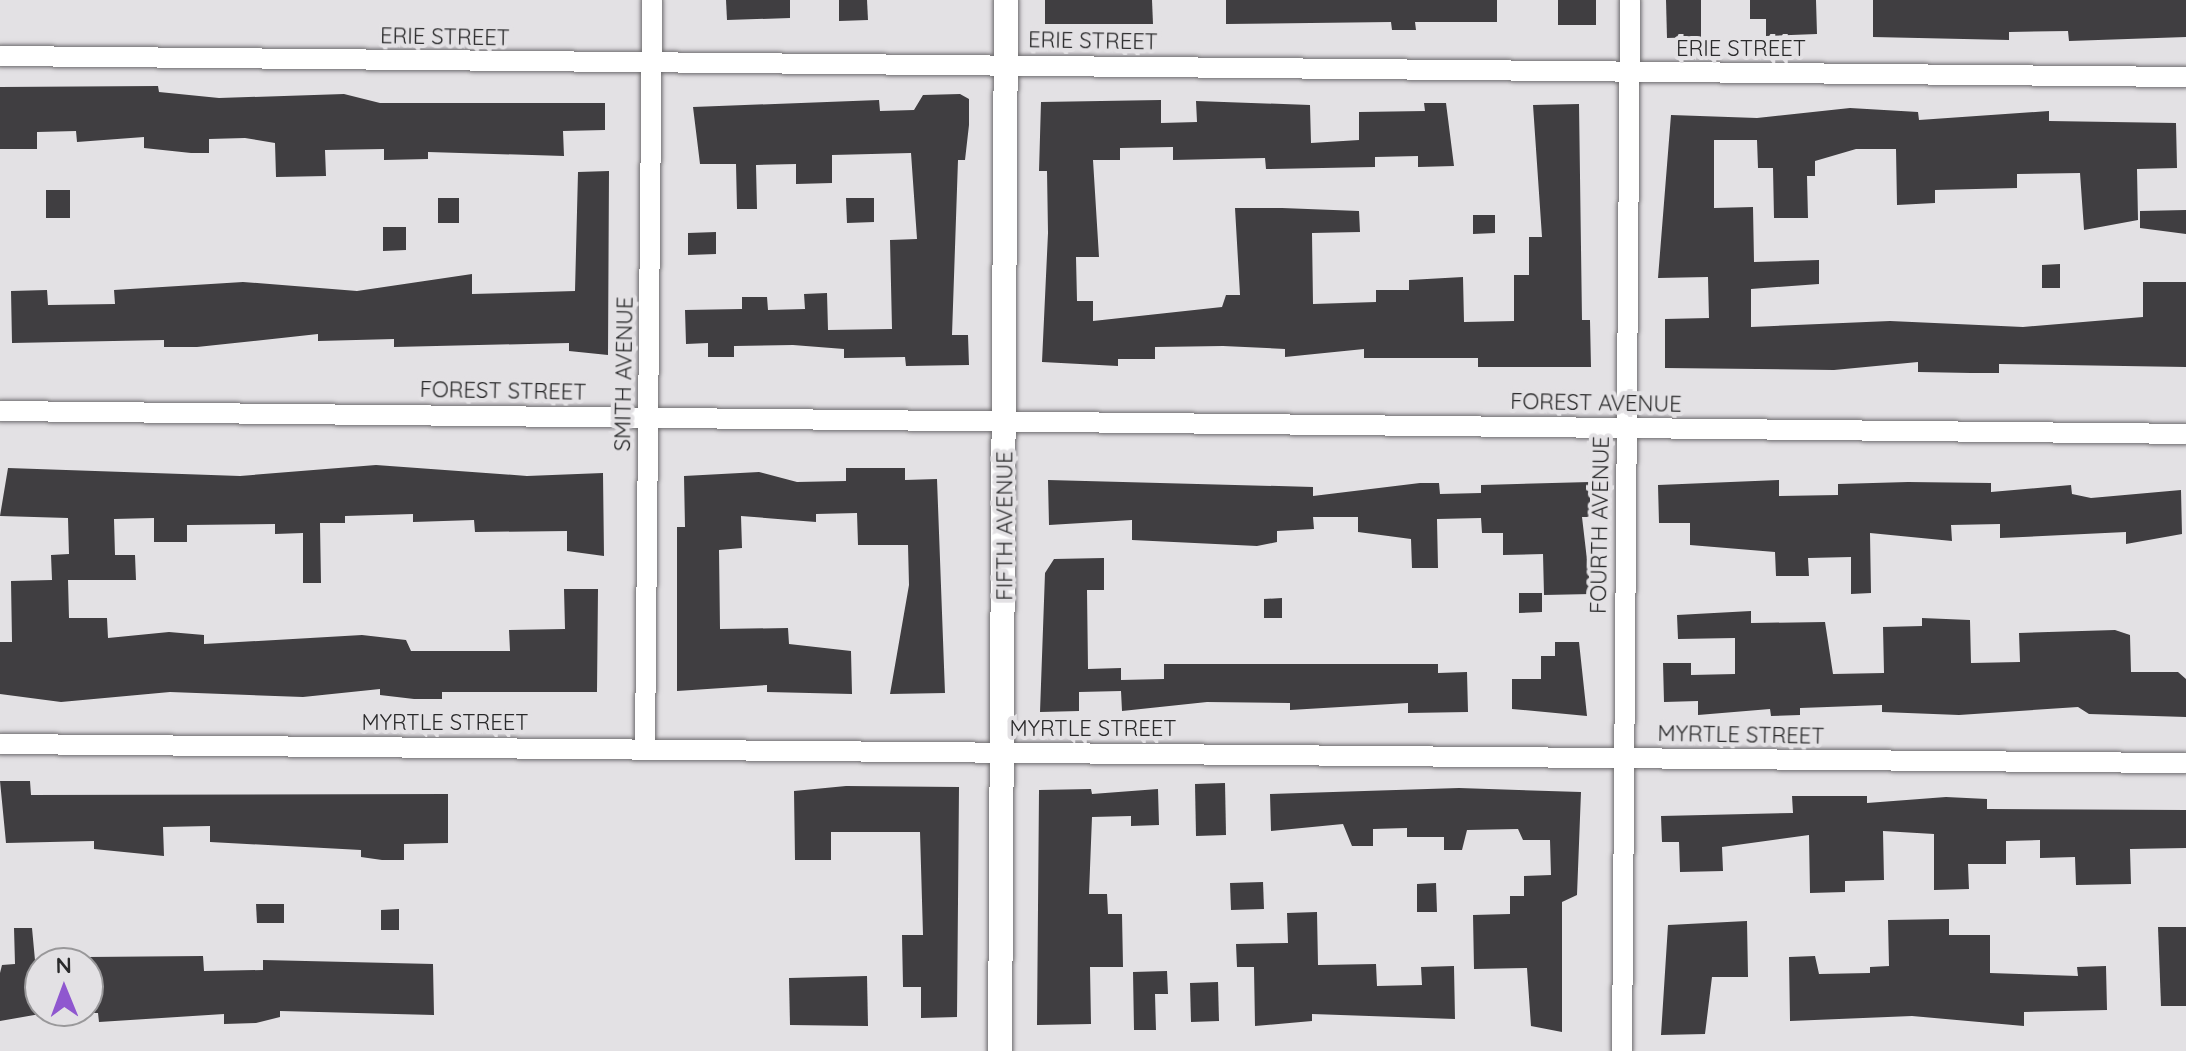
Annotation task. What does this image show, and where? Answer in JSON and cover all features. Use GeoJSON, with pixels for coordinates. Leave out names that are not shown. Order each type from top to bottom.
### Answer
{"type":"FeatureCollection","features":[{"type":"Feature","properties":{"kind":"street","name":"SMITH AVENUE"},"geometry":{"type":"LineString","coordinates":[[645,748],[652,0]]}},
{"type":"Feature","properties":{"kind":"street","name":"FIFTH AVENUE"},"geometry":{"type":"LineString","coordinates":[[1000,1051],[1006,421],[1006,0]]}},
{"type":"Feature","properties":{"kind":"street","name":"FOURTH AVENUE"},"geometry":{"type":"LineString","coordinates":[[1622,1051],[1621,758],[1630,0]]}},
{"type":"Feature","properties":{"kind":"street","name":"ERIE STREET"},"geometry":{"type":"LineString","coordinates":[[0,56],[2186,77]]}},
{"type":"Feature","properties":{"kind":"street","name":"FOREST STREET"},"geometry":{"type":"LineString","coordinates":[[0,411],[1006,421]]}},
{"type":"Feature","properties":{"kind":"street","name":"FOREST AVENUE"},"geometry":{"type":"LineString","coordinates":[[1006,421],[2186,434]]}},
{"type":"Feature","properties":{"kind":"street","name":"MYRTLE STREET"},"geometry":{"type":"LineString","coordinates":[[0,744],[2186,763]]}},
{"type":"Feature","properties":{"kind":"building"},"geometry":{"type":"Polygon","coordinates":[[[726,0],[790,0],[790,18],[727,20],[726,0]]]}},
{"type":"Feature","properties":{"kind":"building"},"geometry":{"type":"Polygon","coordinates":[[[839,0],[867,0],[868,20],[839,21],[839,0]]]}},
{"type":"Feature","properties":{"kind":"building"},"geometry":{"type":"Polygon","coordinates":[[[1045,0],[1152,0],[1153,24],[1045,24],[1045,0]]]}},
{"type":"Feature","properties":{"kind":"building"},"geometry":{"type":"Polygon","coordinates":[[[1226,0],[1497,0],[1497,22],[1415,22],[1416,30],[1392,30],[1391,22],[1226,24],[1226,0]]]}},
{"type":"Feature","properties":{"kind":"building"},"geometry":{"type":"Polygon","coordinates":[[[1558,0],[1596,0],[1596,25],[1558,25],[1558,0]]]}},
{"type":"Feature","properties":{"kind":"building"},"geometry":{"type":"Polygon","coordinates":[[[1666,0],[1701,0],[1701,37],[1667,38],[1666,0]]]}},
{"type":"Feature","properties":{"kind":"building"},"geometry":{"type":"Polygon","coordinates":[[[1750,0],[1816,0],[1817,34],[1766,36],[1766,19],[1750,19],[1750,0]]]}},
{"type":"Feature","properties":{"kind":"building"},"geometry":{"type":"Polygon","coordinates":[[[1873,0],[2186,0],[2186,37],[2069,41],[2068,31],[2009,32],[2009,40],[1873,37],[1873,0]]]}},
{"type":"Feature","properties":{"kind":"building"},"geometry":{"type":"Polygon","coordinates":[[[158,86],[159,92],[219,98],[344,94],[380,103],[605,103],[605,130],[563,131],[564,156],[428,152],[428,159],[384,160],[384,149],[325,150],[326,176],[276,177],[275,143],[245,138],[209,139],[209,153],[191,153],[144,148],[144,137],[77,142],[76,131],[37,132],[37,149],[0,149],[0,87],[158,86]]]}},
{"type":"Feature","properties":{"kind":"building"},"geometry":{"type":"Polygon","coordinates":[[[960,94],[969,99],[969,125],[965,160],[958,160],[952,335],[968,335],[969,365],[906,366],[905,357],[844,358],[844,349],[793,345],[734,346],[734,357],[708,357],[708,343],[686,344],[685,310],[742,309],[742,297],[767,297],[768,310],[805,309],[804,294],[827,293],[828,330],[892,329],[890,240],[917,239],[911,153],[832,155],[832,183],[796,184],[796,164],[756,165],[757,209],[737,209],[736,164],[700,164],[693,107],[879,100],[880,111],[914,110],[923,95],[960,94]]]}},
{"type":"Feature","properties":{"kind":"building"},"geometry":{"type":"Polygon","coordinates":[[[1161,100],[1161,123],[1197,122],[1196,101],[1310,105],[1311,143],[1359,140],[1359,112],[1425,111],[1424,103],[1446,103],[1454,166],[1418,167],[1418,156],[1375,157],[1375,167],[1266,169],[1265,158],[1173,160],[1173,147],[1120,148],[1120,160],[1093,160],[1099,257],[1076,257],[1077,301],[1093,301],[1093,321],[1222,307],[1226,295],[1240,295],[1235,208],[1282,208],[1359,211],[1360,232],[1312,233],[1313,304],[1376,302],[1376,290],[1409,290],[1409,280],[1463,277],[1464,322],[1514,321],[1514,275],[1529,275],[1529,237],[1542,237],[1533,105],[1579,104],[1582,320],[1590,320],[1591,367],[1478,367],[1478,358],[1364,358],[1364,349],[1285,357],[1285,349],[1223,346],[1155,347],[1155,359],[1118,359],[1118,366],[1042,362],[1048,233],[1047,171],[1039,171],[1041,102],[1161,100]]]}},
{"type":"Feature","properties":{"kind":"building"},"geometry":{"type":"Polygon","coordinates":[[[1850,108],[1918,112],[1919,120],[2049,111],[2049,121],[2176,123],[2177,168],[2137,169],[2138,220],[2084,230],[2080,173],[2017,174],[2017,188],[1935,190],[1935,203],[1897,205],[1896,149],[1856,149],[1815,161],[1815,176],[1807,176],[1808,218],[1774,218],[1773,168],[1758,168],[1757,140],[1714,140],[1714,208],[1753,207],[1754,262],[1819,260],[1819,284],[1751,289],[1751,327],[1890,321],[2023,327],[2143,317],[2143,282],[2186,282],[2186,367],[1999,364],[1999,373],[1918,372],[1918,362],[1834,370],[1665,368],[1665,319],[1709,318],[1708,277],[1658,278],[1671,115],[1757,118],[1850,108]]]}},
{"type":"Feature","properties":{"kind":"building"},"geometry":{"type":"Polygon","coordinates":[[[609,171],[608,355],[569,351],[569,343],[394,347],[394,339],[318,341],[318,334],[197,347],[164,347],[164,340],[12,343],[11,291],[47,290],[48,305],[115,304],[114,290],[243,282],[357,291],[472,274],[472,294],[575,291],[578,172],[609,171]]]}},
{"type":"Feature","properties":{"kind":"building"},"geometry":{"type":"Polygon","coordinates":[[[46,190],[70,190],[70,218],[46,218],[46,190]]]}},
{"type":"Feature","properties":{"kind":"building"},"geometry":{"type":"Polygon","coordinates":[[[438,198],[459,198],[459,223],[438,223],[438,198]]]}},
{"type":"Feature","properties":{"kind":"building"},"geometry":{"type":"Polygon","coordinates":[[[846,198],[874,198],[874,222],[847,223],[846,198]]]}},
{"type":"Feature","properties":{"kind":"building"},"geometry":{"type":"Polygon","coordinates":[[[2186,210],[2186,234],[2140,228],[2140,211],[2186,210]]]}},
{"type":"Feature","properties":{"kind":"building"},"geometry":{"type":"Polygon","coordinates":[[[1473,215],[1495,215],[1495,233],[1473,234],[1473,215]]]}},
{"type":"Feature","properties":{"kind":"building"},"geometry":{"type":"Polygon","coordinates":[[[383,227],[406,227],[406,250],[383,251],[383,227]]]}},
{"type":"Feature","properties":{"kind":"building"},"geometry":{"type":"Polygon","coordinates":[[[716,232],[716,254],[688,255],[688,233],[716,232]]]}},
{"type":"Feature","properties":{"kind":"building"},"geometry":{"type":"Polygon","coordinates":[[[2060,264],[2060,288],[2042,288],[2042,265],[2060,264]]]}},
{"type":"Feature","properties":{"kind":"building"},"geometry":{"type":"Polygon","coordinates":[[[376,465],[527,476],[603,473],[604,556],[567,551],[567,531],[475,532],[474,520],[413,522],[413,514],[345,516],[345,523],[320,523],[321,583],[303,583],[303,533],[275,534],[275,524],[187,525],[187,542],[154,542],[154,518],[114,519],[115,555],[135,555],[136,580],[68,580],[69,618],[107,618],[108,638],[169,632],[204,635],[204,644],[362,635],[406,640],[411,651],[510,651],[509,630],[565,629],[564,589],[598,589],[597,692],[442,692],[442,699],[414,699],[380,695],[380,689],[303,697],[170,692],[61,702],[0,694],[0,642],[12,642],[11,581],[52,580],[51,555],[69,554],[68,518],[0,516],[8,468],[240,476],[376,465]]]}},
{"type":"Feature","properties":{"kind":"building"},"geometry":{"type":"Polygon","coordinates":[[[846,468],[905,468],[905,480],[937,479],[945,693],[890,694],[909,585],[908,545],[858,545],[857,513],[816,514],[816,522],[741,516],[742,548],[719,550],[720,629],[788,628],[789,644],[851,651],[852,694],[767,692],[767,685],[677,691],[677,527],[685,527],[684,476],[759,472],[797,482],[846,481],[846,468]]]}},
{"type":"Feature","properties":{"kind":"building"},"geometry":{"type":"Polygon","coordinates":[[[1048,480],[1313,487],[1313,496],[1420,483],[1439,483],[1440,494],[1481,493],[1481,485],[1590,482],[1590,517],[1582,517],[1591,594],[1544,595],[1543,554],[1503,555],[1503,533],[1482,533],[1481,518],[1437,519],[1438,568],[1412,568],[1411,539],[1358,532],[1358,517],[1313,517],[1314,529],[1277,531],[1277,542],[1257,546],[1132,540],[1132,520],[1049,525],[1048,480]]]}},
{"type":"Feature","properties":{"kind":"building"},"geometry":{"type":"Polygon","coordinates":[[[1779,480],[1779,496],[1838,495],[1838,484],[1908,482],[1991,483],[1991,492],[2071,485],[2072,494],[2091,498],[2181,490],[2182,534],[2126,544],[2126,532],[2000,538],[2000,524],[1951,525],[1952,541],[1870,533],[1871,593],[1851,594],[1851,557],[1808,558],[1809,576],[1776,576],[1775,552],[1690,545],[1690,523],[1659,523],[1658,485],[1779,480]]]}},
{"type":"Feature","properties":{"kind":"building"},"geometry":{"type":"Polygon","coordinates":[[[1104,558],[1104,590],[1087,590],[1088,669],[1121,668],[1121,680],[1164,679],[1164,664],[1438,664],[1438,673],[1467,672],[1468,712],[1408,713],[1408,703],[1290,710],[1290,703],[1207,702],[1122,711],[1121,691],[1079,692],[1079,711],[1040,712],[1045,573],[1054,559],[1104,558]]]}},
{"type":"Feature","properties":{"kind":"building"},"geometry":{"type":"Polygon","coordinates":[[[1519,593],[1542,593],[1542,612],[1519,613],[1519,593]]]}},
{"type":"Feature","properties":{"kind":"building"},"geometry":{"type":"Polygon","coordinates":[[[1282,598],[1282,618],[1264,618],[1264,599],[1282,598]]]}},
{"type":"Feature","properties":{"kind":"building"},"geometry":{"type":"Polygon","coordinates":[[[1751,611],[1751,623],[1825,622],[1833,674],[1884,673],[1883,627],[1922,626],[1922,618],[1970,620],[1971,663],[2020,662],[2019,633],[2115,630],[2130,635],[2131,672],[2178,672],[2186,679],[2186,717],[2089,714],[2078,707],[1959,715],[1882,712],[1882,705],[1800,708],[1800,715],[1771,716],[1770,709],[1698,715],[1698,701],[1664,702],[1663,663],[1691,663],[1691,675],[1735,674],[1735,638],[1678,639],[1677,615],[1751,611]]]}},
{"type":"Feature","properties":{"kind":"building"},"geometry":{"type":"Polygon","coordinates":[[[1555,642],[1579,642],[1587,716],[1512,709],[1512,679],[1541,679],[1541,656],[1555,656],[1555,642]]]}},
{"type":"Feature","properties":{"kind":"building"},"geometry":{"type":"Polygon","coordinates":[[[0,781],[30,781],[31,795],[448,794],[448,843],[404,844],[404,860],[382,860],[361,857],[361,850],[210,842],[210,826],[163,827],[164,856],[94,849],[94,841],[6,843],[0,781]]]}},
{"type":"Feature","properties":{"kind":"building"},"geometry":{"type":"Polygon","coordinates":[[[1225,783],[1226,835],[1196,836],[1195,784],[1225,783]]]}},
{"type":"Feature","properties":{"kind":"building"},"geometry":{"type":"Polygon","coordinates":[[[846,786],[959,787],[957,1017],[921,1018],[921,987],[903,987],[902,935],[923,935],[920,832],[831,832],[831,860],[795,860],[794,791],[846,786]]]}},
{"type":"Feature","properties":{"kind":"building"},"geometry":{"type":"Polygon","coordinates":[[[1459,788],[1581,792],[1577,895],[1562,902],[1562,1032],[1531,1026],[1527,968],[1474,969],[1473,915],[1510,914],[1510,896],[1524,896],[1524,876],[1551,875],[1550,840],[1523,840],[1518,829],[1467,830],[1462,850],[1444,850],[1444,837],[1407,837],[1407,828],[1373,829],[1373,846],[1352,846],[1343,824],[1271,831],[1270,794],[1459,788]]]}},
{"type":"Feature","properties":{"kind":"building"},"geometry":{"type":"Polygon","coordinates":[[[1091,789],[1092,794],[1158,789],[1159,825],[1131,826],[1131,816],[1092,817],[1089,894],[1107,894],[1108,914],[1122,914],[1123,967],[1090,967],[1091,1024],[1037,1025],[1039,790],[1091,789]]]}},
{"type":"Feature","properties":{"kind":"building"},"geometry":{"type":"Polygon","coordinates":[[[1792,796],[1867,796],[1867,803],[1946,797],[1987,799],[1987,809],[2186,810],[2186,848],[2130,849],[2131,884],[2076,885],[2075,857],[2040,858],[2040,840],[2006,841],[2006,864],[1968,864],[1969,889],[1934,890],[1934,834],[1883,831],[1884,880],[1845,881],[1845,892],[1810,893],[1809,835],[1722,847],[1723,871],[1680,872],[1679,842],[1662,842],[1661,816],[1793,813],[1792,796]]]}},
{"type":"Feature","properties":{"kind":"building"},"geometry":{"type":"Polygon","coordinates":[[[1263,882],[1264,909],[1231,910],[1230,883],[1263,882]]]}},
{"type":"Feature","properties":{"kind":"building"},"geometry":{"type":"Polygon","coordinates":[[[1436,883],[1437,912],[1417,912],[1417,884],[1436,883]]]}},
{"type":"Feature","properties":{"kind":"building"},"geometry":{"type":"Polygon","coordinates":[[[256,904],[284,904],[284,923],[257,923],[256,904]]]}},
{"type":"Feature","properties":{"kind":"building"},"geometry":{"type":"Polygon","coordinates":[[[399,909],[399,930],[381,930],[381,910],[399,909]]]}},
{"type":"Feature","properties":{"kind":"building"},"geometry":{"type":"Polygon","coordinates":[[[1317,912],[1318,965],[1376,964],[1377,986],[1422,985],[1421,967],[1454,966],[1455,1019],[1312,1014],[1312,1021],[1255,1026],[1254,967],[1237,967],[1236,944],[1288,943],[1287,913],[1317,912]]]}},
{"type":"Feature","properties":{"kind":"building"},"geometry":{"type":"Polygon","coordinates":[[[1949,919],[1949,935],[1990,935],[1990,973],[2078,976],[2077,967],[2106,966],[2107,1010],[2024,1012],[2024,1026],[1912,1016],[1790,1021],[1789,957],[1815,956],[1819,974],[1870,973],[1870,967],[1889,966],[1888,920],[1949,919]]]}},
{"type":"Feature","properties":{"kind":"building"},"geometry":{"type":"Polygon","coordinates":[[[1747,921],[1748,977],[1712,977],[1705,1034],[1661,1035],[1668,925],[1747,921]]]}},
{"type":"Feature","properties":{"kind":"building"},"geometry":{"type":"Polygon","coordinates":[[[2158,927],[2186,927],[2186,1006],[2161,1006],[2158,927]]]}},
{"type":"Feature","properties":{"kind":"building"},"geometry":{"type":"Polygon","coordinates":[[[14,928],[32,928],[34,947],[24,947],[24,1017],[0,1021],[2,965],[15,964],[14,928]]]}},
{"type":"Feature","properties":{"kind":"building"},"geometry":{"type":"Polygon","coordinates":[[[203,956],[204,971],[263,970],[263,960],[433,964],[434,1015],[280,1011],[280,1017],[256,1023],[224,1024],[224,1014],[104,1022],[104,957],[203,956]]]}},
{"type":"Feature","properties":{"kind":"building"},"geometry":{"type":"Polygon","coordinates":[[[1167,971],[1168,994],[1155,994],[1156,1030],[1134,1030],[1133,972],[1167,971]]]}},
{"type":"Feature","properties":{"kind":"building"},"geometry":{"type":"Polygon","coordinates":[[[867,976],[868,1026],[790,1025],[789,978],[867,976]]]}},
{"type":"Feature","properties":{"kind":"building"},"geometry":{"type":"Polygon","coordinates":[[[1218,982],[1219,1021],[1191,1022],[1190,983],[1218,982]]]}}]}
